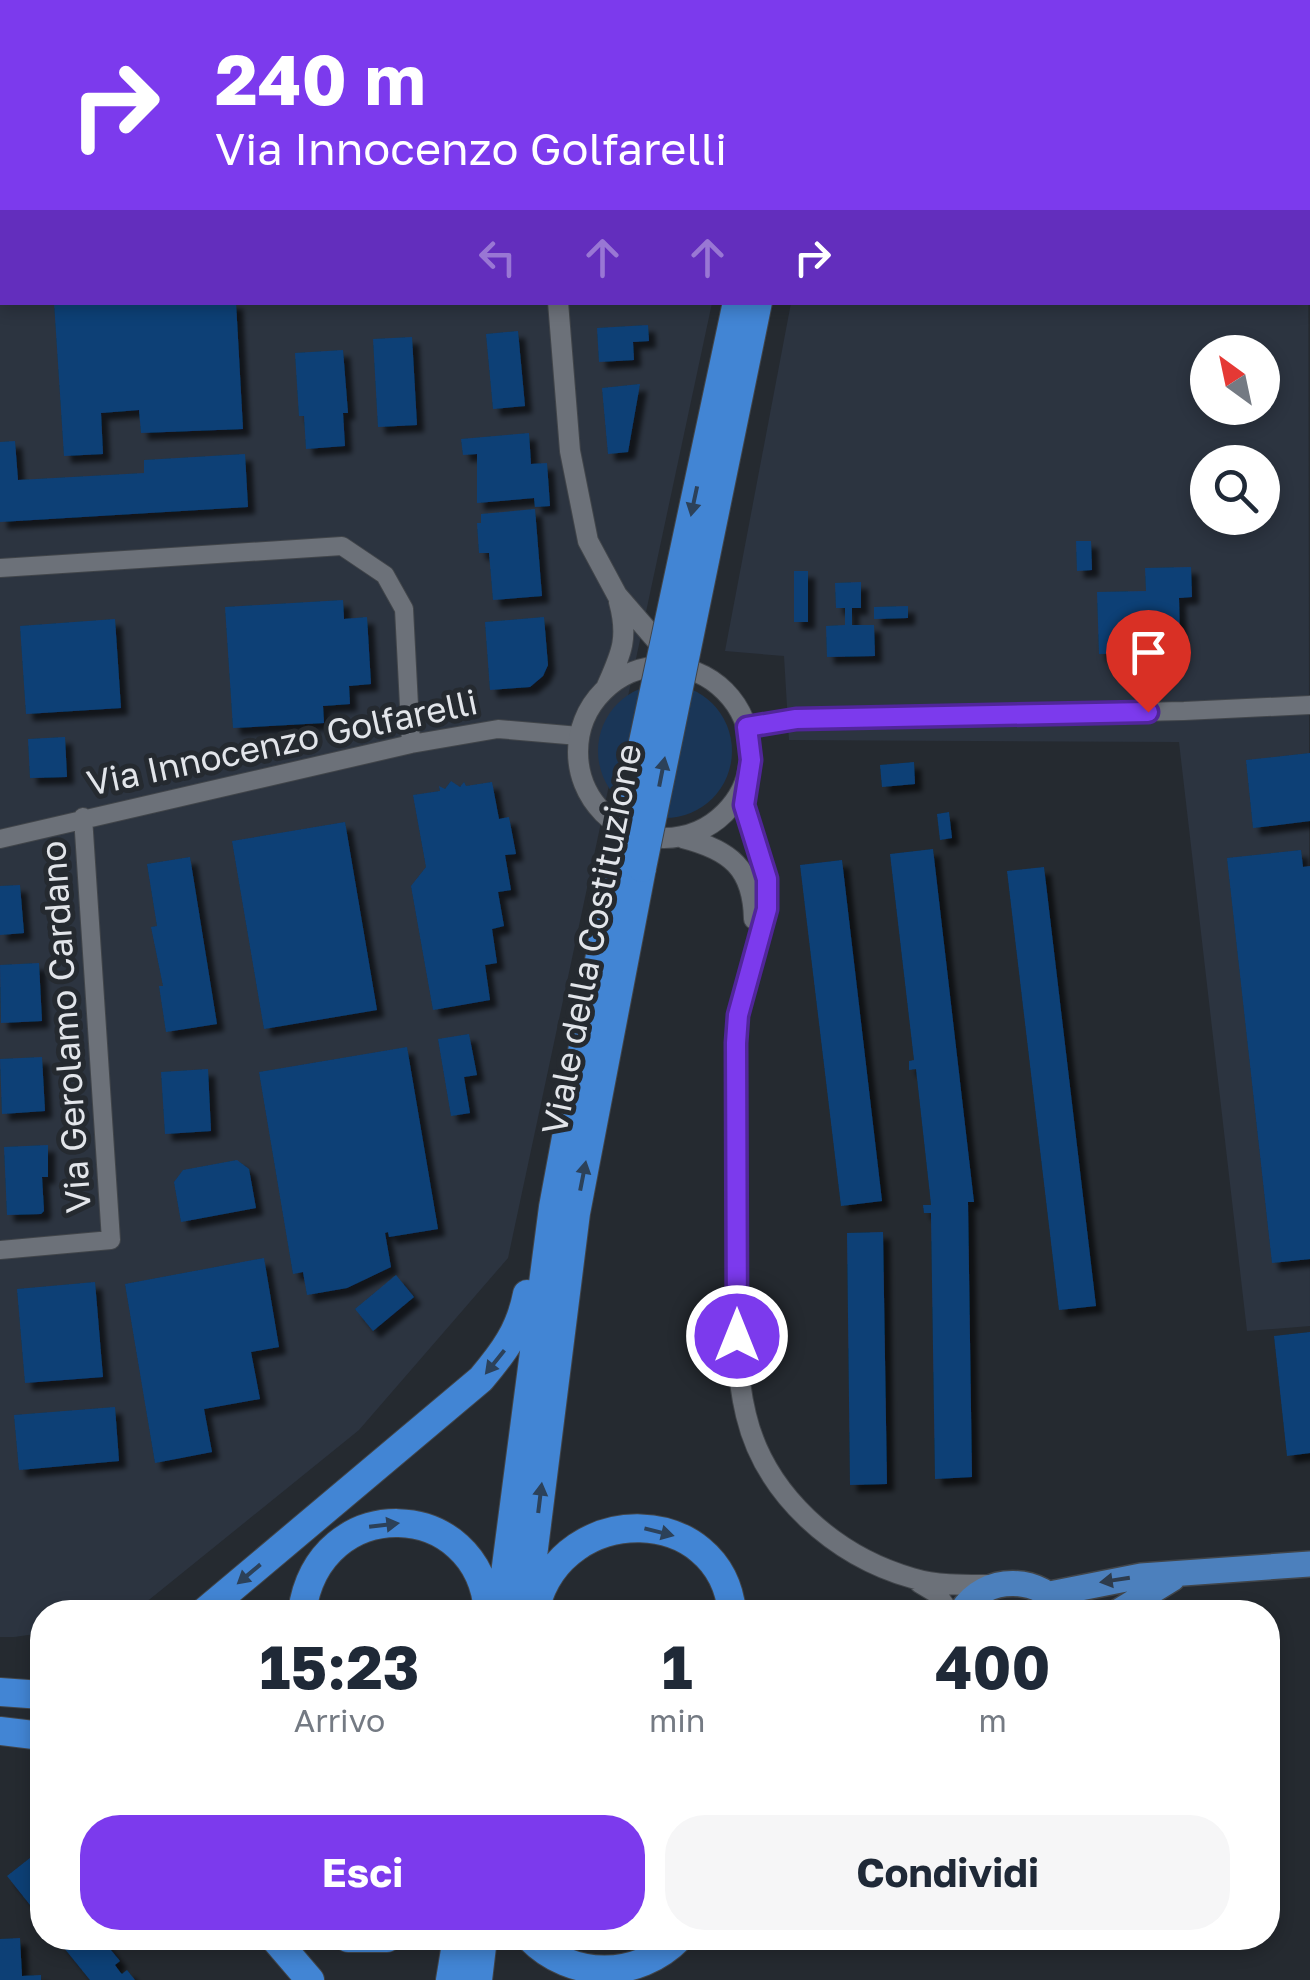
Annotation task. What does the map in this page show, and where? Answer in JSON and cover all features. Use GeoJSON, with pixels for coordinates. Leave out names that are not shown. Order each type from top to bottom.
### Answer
{"type":"FeatureCollection","features":[{"type":"Feature","properties":{"kind":"highway","name":"Viale della Costituzione"},"geometry":{"type":"LineString","coordinates":[[531,1600],[576,1213],[630,866],[736,305]]}},
{"type":"Feature","properties":{"kind":"highway","name":"Viale della Costituzione"},"geometry":{"type":"LineString","coordinates":[[630,866],[757,305]]}},
{"type":"Feature","properties":{"kind":"highway"},"geometry":{"type":"LineString","coordinates":[[502,1600],[553,1207],[630,866]]}},
{"type":"Feature","properties":{"kind":"highway"},"geometry":{"type":"LineString","coordinates":[[218,1600],[481,1379],[512,1340],[522,1320],[538,1240],[553,1207]]}},
{"type":"Feature","properties":{"kind":"highway"},"geometry":{"type":"LineString","coordinates":[[303,1600],[305,1587],[320,1559],[343,1538],[372,1525],[403,1522],[434,1530],[460,1548],[478,1574],[485,1600]]}},
{"type":"Feature","properties":{"kind":"highway"},"geometry":{"type":"LineString","coordinates":[[534,1600],[567,1553],[612,1530],[634,1526],[668,1533],[697,1549],[714,1566],[729,1600]]}},
{"type":"Feature","properties":{"kind":"highway"},"geometry":{"type":"LineString","coordinates":[[0,1678],[30,1679]]}},
{"type":"Feature","properties":{"kind":"highway"},"geometry":{"type":"LineString","coordinates":[[0,1692],[30,1694]]}},
{"type":"Feature","properties":{"kind":"highway"},"geometry":{"type":"LineString","coordinates":[[0,1722],[30,1725]]}},
{"type":"Feature","properties":{"kind":"highway"},"geometry":{"type":"LineString","coordinates":[[0,1731],[30,1735]]}},
{"type":"Feature","properties":{"kind":"highway"},"geometry":{"type":"LineString","coordinates":[[284,1950],[310,1980]]}},
{"type":"Feature","properties":{"kind":"highway"},"geometry":{"type":"LineString","coordinates":[[450,1980],[454,1950]]}},
{"type":"Feature","properties":{"kind":"highway"},"geometry":{"type":"LineString","coordinates":[[478,1980],[482,1950]]}},
{"type":"Feature","properties":{"kind":"highway"},"geometry":{"type":"LineString","coordinates":[[544,1950],[553,1958],[596,1972],[620,1971],[648,1962],[664,1950]]}},
{"type":"Feature","properties":{"kind":"main road"},"geometry":{"type":"LineString","coordinates":[[1064,1600],[1106,1580],[1310,1564]]}},
{"type":"Feature","properties":{"kind":"main road"},"geometry":{"type":"LineString","coordinates":[[1135,1600],[1182,1573]]}},
{"type":"Feature","properties":{"kind":"main road"},"geometry":{"type":"LineString","coordinates":[[972,1600],[995,1585],[1014,1582],[1033,1586],[1054,1600]]}},
{"type":"Feature","properties":{"kind":"street"},"geometry":{"type":"LineString","coordinates":[[558,305],[570,451],[588,541],[617,595],[626,625],[623,650],[605,690],[588,711],[579,736],[581,772],[595,805],[612,822],[657,839],[681,837],[704,829],[723,816],[748,775]]}},
{"type":"Feature","properties":{"kind":"street"},"geometry":{"type":"LineString","coordinates":[[0,568],[342,546],[385,574],[404,609],[410,744]]}},
{"type":"Feature","properties":{"kind":"street"},"geometry":{"type":"LineString","coordinates":[[617,595],[680,667]]}},
{"type":"Feature","properties":{"kind":"street"},"geometry":{"type":"LineString","coordinates":[[605,690],[627,674],[653,667],[680,667],[722,688],[747,727],[751,760],[744,805],[767,879],[767,909],[738,1015],[736,1043],[737,1336],[746,1419],[773,1478],[815,1527],[863,1559],[914,1579],[941,1600]]}},
{"type":"Feature","properties":{"kind":"street"},"geometry":{"type":"LineString","coordinates":[[747,727],[796,719],[1310,705]]}},
{"type":"Feature","properties":{"kind":"street","name":"Via Innocenzo Golfarelli"},"geometry":{"type":"LineString","coordinates":[[0,839],[410,744],[498,729],[579,736]]}},
{"type":"Feature","properties":{"kind":"street","name":"Via Gerolamo Cardano"},"geometry":{"type":"LineString","coordinates":[[0,1250],[111,1240],[84,818]]}},
{"type":"Feature","properties":{"kind":"street"},"geometry":{"type":"LineString","coordinates":[[681,837],[724,853],[747,879],[754,896],[754,949]]}},
{"type":"Feature","properties":{"kind":"street"},"geometry":{"type":"LineString","coordinates":[[914,1579],[995,1585]]}},
{"type":"Feature","properties":{"kind":"shaded area"},"geometry":{"type":"Polygon","coordinates":[[[0,305],[712,305],[508,1258],[359,1430],[149,1600],[30,1600],[30,1635],[0,1637],[0,305]]]}},
{"type":"Feature","properties":{"kind":"shaded area"},"geometry":{"type":"Polygon","coordinates":[[[791,305],[1308,305],[1310,1326],[1247,1331],[1179,742],[789,740],[784,656],[725,651],[791,305]]]}},
{"type":"Feature","properties":{"kind":"shaded area"},"geometry":{"type":"Polygon","coordinates":[[[665,684],[691,689],[712,704],[727,725],[732,751],[727,777],[712,798],[691,813],[665,818],[639,813],[618,798],[603,777],[598,751],[603,725],[618,704],[639,689],[665,684]]]}},
{"type":"Feature","properties":{"kind":"building"},"geometry":{"type":"Polygon","coordinates":[[[54,305],[236,305],[243,429],[141,433],[139,410],[101,413],[103,454],[64,456],[54,305]]]}},
{"type":"Feature","properties":{"kind":"building"},"geometry":{"type":"Polygon","coordinates":[[[648,325],[649,341],[633,342],[634,360],[599,362],[597,328],[648,325]]]}},
{"type":"Feature","properties":{"kind":"building"},"geometry":{"type":"Polygon","coordinates":[[[518,331],[525,406],[493,409],[486,334],[518,331]]]}},
{"type":"Feature","properties":{"kind":"building"},"geometry":{"type":"Polygon","coordinates":[[[412,337],[417,425],[378,427],[373,339],[412,337]]]}},
{"type":"Feature","properties":{"kind":"building"},"geometry":{"type":"Polygon","coordinates":[[[343,350],[348,413],[343,413],[345,446],[306,449],[304,416],[299,416],[295,353],[343,350]]]}},
{"type":"Feature","properties":{"kind":"building"},"geometry":{"type":"Polygon","coordinates":[[[640,384],[628,452],[608,454],[602,388],[640,384]]]}},
{"type":"Feature","properties":{"kind":"building"},"geometry":{"type":"Polygon","coordinates":[[[529,433],[531,464],[547,463],[550,506],[535,507],[534,498],[477,503],[477,454],[463,455],[461,439],[529,433]]]}},
{"type":"Feature","properties":{"kind":"building"},"geometry":{"type":"Polygon","coordinates":[[[15,441],[18,480],[144,473],[144,460],[245,454],[248,507],[0,522],[0,442],[15,441]]]}},
{"type":"Feature","properties":{"kind":"building"},"geometry":{"type":"Polygon","coordinates":[[[535,509],[542,596],[493,600],[489,553],[479,553],[477,523],[481,523],[481,514],[535,509]]]}},
{"type":"Feature","properties":{"kind":"building"},"geometry":{"type":"Polygon","coordinates":[[[1076,541],[1091,541],[1092,570],[1077,571],[1076,541]]]}},
{"type":"Feature","properties":{"kind":"building"},"geometry":{"type":"Polygon","coordinates":[[[1191,567],[1192,597],[1179,598],[1180,641],[1168,642],[1164,653],[1099,654],[1097,592],[1146,591],[1145,568],[1191,567]]]}},
{"type":"Feature","properties":{"kind":"building"},"geometry":{"type":"Polygon","coordinates":[[[794,571],[808,571],[808,622],[794,622],[794,571]]]}},
{"type":"Feature","properties":{"kind":"building"},"geometry":{"type":"Polygon","coordinates":[[[861,582],[861,608],[852,608],[852,625],[874,625],[875,656],[827,657],[826,626],[845,625],[845,608],[836,608],[835,583],[861,582]]]}},
{"type":"Feature","properties":{"kind":"building"},"geometry":{"type":"Polygon","coordinates":[[[343,600],[344,619],[367,617],[371,684],[349,686],[350,704],[323,706],[324,723],[233,728],[225,607],[343,600]]]}},
{"type":"Feature","properties":{"kind":"building"},"geometry":{"type":"Polygon","coordinates":[[[908,606],[908,618],[874,619],[874,607],[908,606]]]}},
{"type":"Feature","properties":{"kind":"building"},"geometry":{"type":"Polygon","coordinates":[[[544,617],[548,665],[543,676],[530,687],[490,690],[485,622],[544,617]]]}},
{"type":"Feature","properties":{"kind":"building"},"geometry":{"type":"Polygon","coordinates":[[[115,619],[121,708],[26,714],[20,626],[115,619]]]}},
{"type":"Feature","properties":{"kind":"building"},"geometry":{"type":"Polygon","coordinates":[[[65,737],[67,777],[30,778],[28,739],[65,737]]]}},
{"type":"Feature","properties":{"kind":"building"},"geometry":{"type":"Polygon","coordinates":[[[1310,753],[1310,821],[1253,828],[1246,760],[1310,753]]]}},
{"type":"Feature","properties":{"kind":"building"},"geometry":{"type":"Polygon","coordinates":[[[914,762],[915,784],[882,787],[880,765],[914,762]]]}},
{"type":"Feature","properties":{"kind":"building"},"geometry":{"type":"Polygon","coordinates":[[[451,781],[460,787],[464,782],[466,786],[492,782],[499,819],[509,817],[516,854],[505,855],[511,890],[498,892],[504,926],[492,929],[497,963],[485,965],[490,1000],[433,1010],[411,886],[426,867],[413,795],[440,791],[439,786],[445,789],[451,781]]]}},
{"type":"Feature","properties":{"kind":"building"},"geometry":{"type":"Polygon","coordinates":[[[949,812],[952,838],[940,840],[937,814],[949,812]]]}},
{"type":"Feature","properties":{"kind":"building"},"geometry":{"type":"Polygon","coordinates":[[[345,822],[377,1010],[264,1029],[232,841],[345,822]]]}},
{"type":"Feature","properties":{"kind":"building"},"geometry":{"type":"Polygon","coordinates":[[[933,849],[974,1202],[968,1202],[972,1477],[935,1479],[931,1213],[924,1213],[923,1205],[931,1205],[916,1069],[909,1070],[909,1061],[914,1060],[890,854],[933,849]]]}},
{"type":"Feature","properties":{"kind":"building"},"geometry":{"type":"Polygon","coordinates":[[[1301,850],[1303,867],[1310,866],[1310,1259],[1272,1263],[1227,858],[1301,850]]]}},
{"type":"Feature","properties":{"kind":"building"},"geometry":{"type":"Polygon","coordinates":[[[190,857],[217,1024],[166,1032],[159,986],[163,986],[151,927],[157,926],[147,864],[190,857]]]}},
{"type":"Feature","properties":{"kind":"building"},"geometry":{"type":"Polygon","coordinates":[[[842,860],[882,1201],[841,1206],[800,865],[842,860]]]}},
{"type":"Feature","properties":{"kind":"building"},"geometry":{"type":"Polygon","coordinates":[[[1044,867],[1096,1306],[1059,1310],[1007,871],[1044,867]]]}},
{"type":"Feature","properties":{"kind":"building"},"geometry":{"type":"Polygon","coordinates":[[[20,885],[24,933],[0,935],[0,886],[20,885]]]}},
{"type":"Feature","properties":{"kind":"building"},"geometry":{"type":"Polygon","coordinates":[[[39,963],[42,1021],[1,1023],[0,965],[39,963]]]}},
{"type":"Feature","properties":{"kind":"building"},"geometry":{"type":"Polygon","coordinates":[[[469,1034],[477,1075],[464,1077],[470,1113],[451,1116],[438,1039],[469,1034]]]}},
{"type":"Feature","properties":{"kind":"building"},"geometry":{"type":"Polygon","coordinates":[[[407,1047],[438,1229],[389,1237],[385,1233],[391,1267],[347,1288],[307,1295],[303,1272],[293,1274],[259,1072],[407,1047]]]}},
{"type":"Feature","properties":{"kind":"building"},"geometry":{"type":"Polygon","coordinates":[[[42,1057],[45,1111],[2,1114],[0,1059],[42,1057]]]}},
{"type":"Feature","properties":{"kind":"building"},"geometry":{"type":"Polygon","coordinates":[[[208,1069],[211,1131],[165,1134],[161,1072],[208,1069]]]}},
{"type":"Feature","properties":{"kind":"building"},"geometry":{"type":"Polygon","coordinates":[[[48,1145],[48,1177],[42,1177],[44,1211],[7,1215],[4,1147],[48,1145]]]}},
{"type":"Feature","properties":{"kind":"building"},"geometry":{"type":"Polygon","coordinates":[[[237,1160],[249,1169],[256,1208],[181,1222],[174,1182],[183,1170],[237,1160]]]}},
{"type":"Feature","properties":{"kind":"building"},"geometry":{"type":"Polygon","coordinates":[[[883,1232],[887,1484],[850,1485],[847,1233],[883,1232]]]}},
{"type":"Feature","properties":{"kind":"building"},"geometry":{"type":"Polygon","coordinates":[[[264,1258],[279,1347],[251,1352],[260,1399],[204,1409],[212,1452],[155,1463],[125,1284],[264,1258]]]}},
{"type":"Feature","properties":{"kind":"building"},"geometry":{"type":"Polygon","coordinates":[[[396,1275],[414,1297],[373,1331],[355,1309],[396,1275]]]}},
{"type":"Feature","properties":{"kind":"building"},"geometry":{"type":"Polygon","coordinates":[[[95,1282],[103,1377],[25,1383],[17,1289],[95,1282]]]}},
{"type":"Feature","properties":{"kind":"building"},"geometry":{"type":"Polygon","coordinates":[[[1310,1332],[1310,1453],[1287,1456],[1274,1336],[1310,1332]]]}},
{"type":"Feature","properties":{"kind":"building"},"geometry":{"type":"Polygon","coordinates":[[[115,1407],[119,1461],[19,1470],[14,1415],[115,1407]]]}},
{"type":"Feature","properties":{"kind":"building"},"geometry":{"type":"Polygon","coordinates":[[[30,1858],[30,1905],[7,1876],[30,1858]]]}},
{"type":"Feature","properties":{"kind":"building"},"geometry":{"type":"Polygon","coordinates":[[[20,1938],[22,1976],[41,1975],[41,1980],[0,1980],[0,1939],[20,1938]]]}},
{"type":"Feature","properties":{"kind":"building"},"geometry":{"type":"Polygon","coordinates":[[[66,1950],[111,1950],[120,1961],[115,1965],[120,1972],[127,1970],[135,1980],[90,1980],[66,1950]]]}},
{"type":"Feature","properties":{"kind":"route"},"geometry":{"type":"LineString","coordinates":[[737,1336],[736,1043],[738,1015],[767,909],[763,860],[744,805],[751,760],[747,727],[796,719],[1148,712]]}}]}
